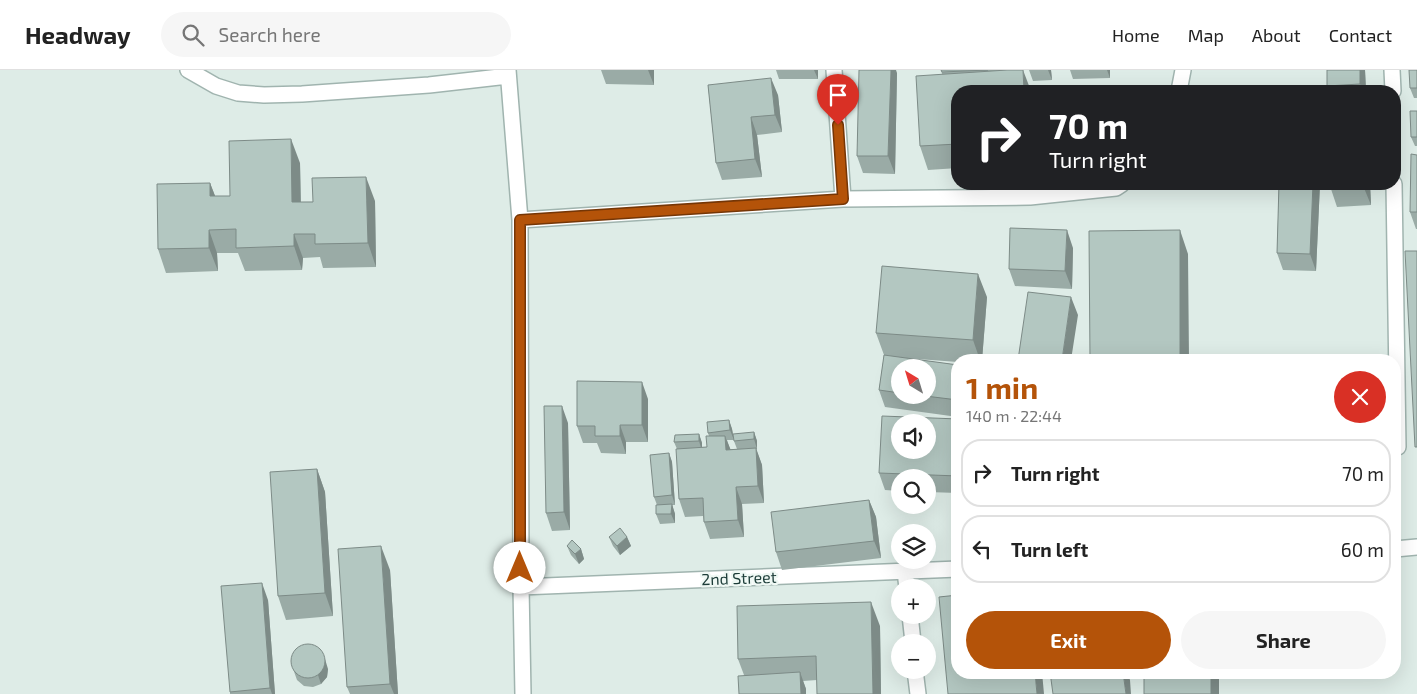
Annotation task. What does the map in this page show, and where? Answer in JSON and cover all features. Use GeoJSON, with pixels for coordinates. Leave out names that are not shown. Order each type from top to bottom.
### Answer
{"type":"FeatureCollection","features":[{"type":"Feature","properties":{"kind":"street"},"geometry":{"type":"LineString","coordinates":[[188,70],[216,86],[238,93],[264,96],[429,85],[508,73],[520,220],[520,587],[523,694]]}},
{"type":"Feature","properties":{"kind":"street"},"geometry":{"type":"LineString","coordinates":[[834,70],[843,199]]}},
{"type":"Feature","properties":{"kind":"street"},"geometry":{"type":"LineString","coordinates":[[1180,85],[1183,70]]}},
{"type":"Feature","properties":{"kind":"street"},"geometry":{"type":"LineString","coordinates":[[1392,70],[1392,85]]}},
{"type":"Feature","properties":{"kind":"street"},"geometry":{"type":"LineString","coordinates":[[520,220],[843,199],[1030,197],[1097,190]]}},
{"type":"Feature","properties":{"kind":"street"},"geometry":{"type":"LineString","coordinates":[[1394,190],[1397,354]]}},
{"type":"Feature","properties":{"kind":"street"},"geometry":{"type":"LineString","coordinates":[[1401,548],[1417,547]]}},
{"type":"Feature","properties":{"kind":"street","name":"2nd Street"},"geometry":{"type":"LineString","coordinates":[[520,587],[951,569]]}},
{"type":"Feature","properties":{"kind":"street"},"geometry":{"type":"LineString","coordinates":[[905,571],[906,579]]}},
{"type":"Feature","properties":{"kind":"street"},"geometry":{"type":"LineString","coordinates":[[916,679],[918,694]]}},
{"type":"Feature","properties":{"kind":"building"},"geometry":{"type":"Polygon","coordinates":[[[859,70],[891,70],[888,156],[857,156],[859,70]]]}},
{"type":"Feature","properties":{"kind":"building"},"geometry":{"type":"Polygon","coordinates":[[[941,70],[988,70],[942,72],[941,70]]]}},
{"type":"Feature","properties":{"kind":"building"},"geometry":{"type":"Polygon","coordinates":[[[1023,70],[1024,85],[951,85],[951,144],[920,146],[916,76],[1023,70]]]}},
{"type":"Feature","properties":{"kind":"building"},"geometry":{"type":"Polygon","coordinates":[[[1327,70],[1360,70],[1360,84],[1327,85],[1327,70]]]}},
{"type":"Feature","properties":{"kind":"building"},"geometry":{"type":"Polygon","coordinates":[[[1409,70],[1417,70],[1417,88],[1410,88],[1409,70]]]}},
{"type":"Feature","properties":{"kind":"building"},"geometry":{"type":"Polygon","coordinates":[[[771,78],[775,115],[751,117],[755,159],[716,163],[708,85],[771,78]]]}},
{"type":"Feature","properties":{"kind":"building"},"geometry":{"type":"Polygon","coordinates":[[[1410,111],[1417,111],[1417,137],[1411,137],[1410,111]]]}},
{"type":"Feature","properties":{"kind":"building"},"geometry":{"type":"Polygon","coordinates":[[[291,139],[292,202],[313,202],[312,178],[366,177],[368,243],[315,244],[315,234],[294,234],[294,246],[236,248],[236,229],[209,230],[209,248],[158,249],[157,184],[210,183],[210,196],[230,196],[229,141],[291,139]]]}},
{"type":"Feature","properties":{"kind":"building"},"geometry":{"type":"Polygon","coordinates":[[[1411,154],[1417,155],[1417,212],[1410,212],[1411,154]]]}},
{"type":"Feature","properties":{"kind":"building"},"geometry":{"type":"Polygon","coordinates":[[[1279,190],[1313,190],[1310,254],[1277,253],[1279,190]]]}},
{"type":"Feature","properties":{"kind":"building"},"geometry":{"type":"Polygon","coordinates":[[[1010,228],[1067,230],[1065,271],[1009,269],[1010,228]]]}},
{"type":"Feature","properties":{"kind":"building"},"geometry":{"type":"Polygon","coordinates":[[[1180,230],[1180,354],[1090,354],[1089,231],[1180,230]]]}},
{"type":"Feature","properties":{"kind":"building"},"geometry":{"type":"Polygon","coordinates":[[[1405,251],[1417,251],[1417,447],[1415,447],[1405,251]]]}},
{"type":"Feature","properties":{"kind":"building"},"geometry":{"type":"Polygon","coordinates":[[[882,266],[978,274],[973,340],[876,333],[882,266]]]}},
{"type":"Feature","properties":{"kind":"building"},"geometry":{"type":"Polygon","coordinates":[[[1028,292],[1071,297],[1063,354],[1019,354],[1028,292]]]}},
{"type":"Feature","properties":{"kind":"building"},"geometry":{"type":"Polygon","coordinates":[[[884,355],[914,359],[891,359],[891,392],[879,390],[884,355]]]}},
{"type":"Feature","properties":{"kind":"building"},"geometry":{"type":"Polygon","coordinates":[[[936,362],[951,364],[951,399],[936,397],[936,362]]]}},
{"type":"Feature","properties":{"kind":"building"},"geometry":{"type":"Polygon","coordinates":[[[577,381],[642,382],[642,425],[620,425],[620,436],[595,436],[595,426],[577,426],[577,381]]]}},
{"type":"Feature","properties":{"kind":"building"},"geometry":{"type":"Polygon","coordinates":[[[544,406],[562,406],[564,512],[546,513],[544,406]]]}},
{"type":"Feature","properties":{"kind":"building"},"geometry":{"type":"Polygon","coordinates":[[[882,416],[891,416],[891,459],[936,459],[936,418],[951,419],[951,476],[936,475],[936,469],[891,469],[891,473],[879,473],[882,416]]]}},
{"type":"Feature","properties":{"kind":"building"},"geometry":{"type":"Polygon","coordinates":[[[729,420],[730,430],[708,433],[707,422],[729,420]]]}},
{"type":"Feature","properties":{"kind":"building"},"geometry":{"type":"Polygon","coordinates":[[[754,432],[754,439],[734,441],[733,434],[754,432]]]}},
{"type":"Feature","properties":{"kind":"building"},"geometry":{"type":"Polygon","coordinates":[[[699,434],[699,441],[674,442],[675,435],[699,434]]]}},
{"type":"Feature","properties":{"kind":"building"},"geometry":{"type":"Polygon","coordinates":[[[706,436],[725,436],[726,450],[756,448],[758,486],[736,487],[738,520],[704,522],[703,498],[679,499],[676,449],[707,447],[706,436]]]}},
{"type":"Feature","properties":{"kind":"building"},"geometry":{"type":"Polygon","coordinates":[[[669,453],[672,495],[654,497],[650,455],[669,453]]]}},
{"type":"Feature","properties":{"kind":"building"},"geometry":{"type":"Polygon","coordinates":[[[317,469],[325,593],[278,596],[270,472],[317,469]]]}},
{"type":"Feature","properties":{"kind":"building"},"geometry":{"type":"Polygon","coordinates":[[[869,500],[874,541],[776,552],[771,512],[869,500]]]}},
{"type":"Feature","properties":{"kind":"building"},"geometry":{"type":"Polygon","coordinates":[[[672,504],[671,514],[656,514],[656,505],[672,504]]]}},
{"type":"Feature","properties":{"kind":"building"},"geometry":{"type":"Polygon","coordinates":[[[620,528],[627,537],[617,546],[609,537],[620,528]]]}},
{"type":"Feature","properties":{"kind":"building"},"geometry":{"type":"Polygon","coordinates":[[[572,540],[581,549],[575,554],[567,546],[572,540]]]}},
{"type":"Feature","properties":{"kind":"building"},"geometry":{"type":"Polygon","coordinates":[[[381,546],[390,684],[347,687],[338,549],[381,546]]]}},
{"type":"Feature","properties":{"kind":"building"},"geometry":{"type":"Polygon","coordinates":[[[262,583],[270,688],[230,692],[221,586],[262,583]]]}},
{"type":"Feature","properties":{"kind":"building"},"geometry":{"type":"Polygon","coordinates":[[[951,596],[951,679],[1036,679],[1037,694],[948,694],[939,597],[951,596]]]}},
{"type":"Feature","properties":{"kind":"building"},"geometry":{"type":"Polygon","coordinates":[[[871,602],[873,694],[817,694],[816,656],[738,659],[737,606],[871,602]]]}},
{"type":"Feature","properties":{"kind":"building"},"geometry":{"type":"Polygon","coordinates":[[[308,644],[320,649],[325,661],[320,673],[308,678],[296,673],[291,661],[296,649],[308,644]]]}},
{"type":"Feature","properties":{"kind":"building"},"geometry":{"type":"Polygon","coordinates":[[[800,672],[801,694],[739,694],[738,676],[800,672]]]}},
{"type":"Feature","properties":{"kind":"building"},"geometry":{"type":"Polygon","coordinates":[[[1051,679],[1124,679],[1126,694],[1053,694],[1051,679]]]}},
{"type":"Feature","properties":{"kind":"building"},"geometry":{"type":"Polygon","coordinates":[[[1144,679],[1211,679],[1211,694],[1144,694],[1144,679]]]}},
{"type":"Feature","properties":{"kind":"route"},"geometry":{"type":"LineString","coordinates":[[520,568],[520,220],[843,199],[838,125]]}}]}
